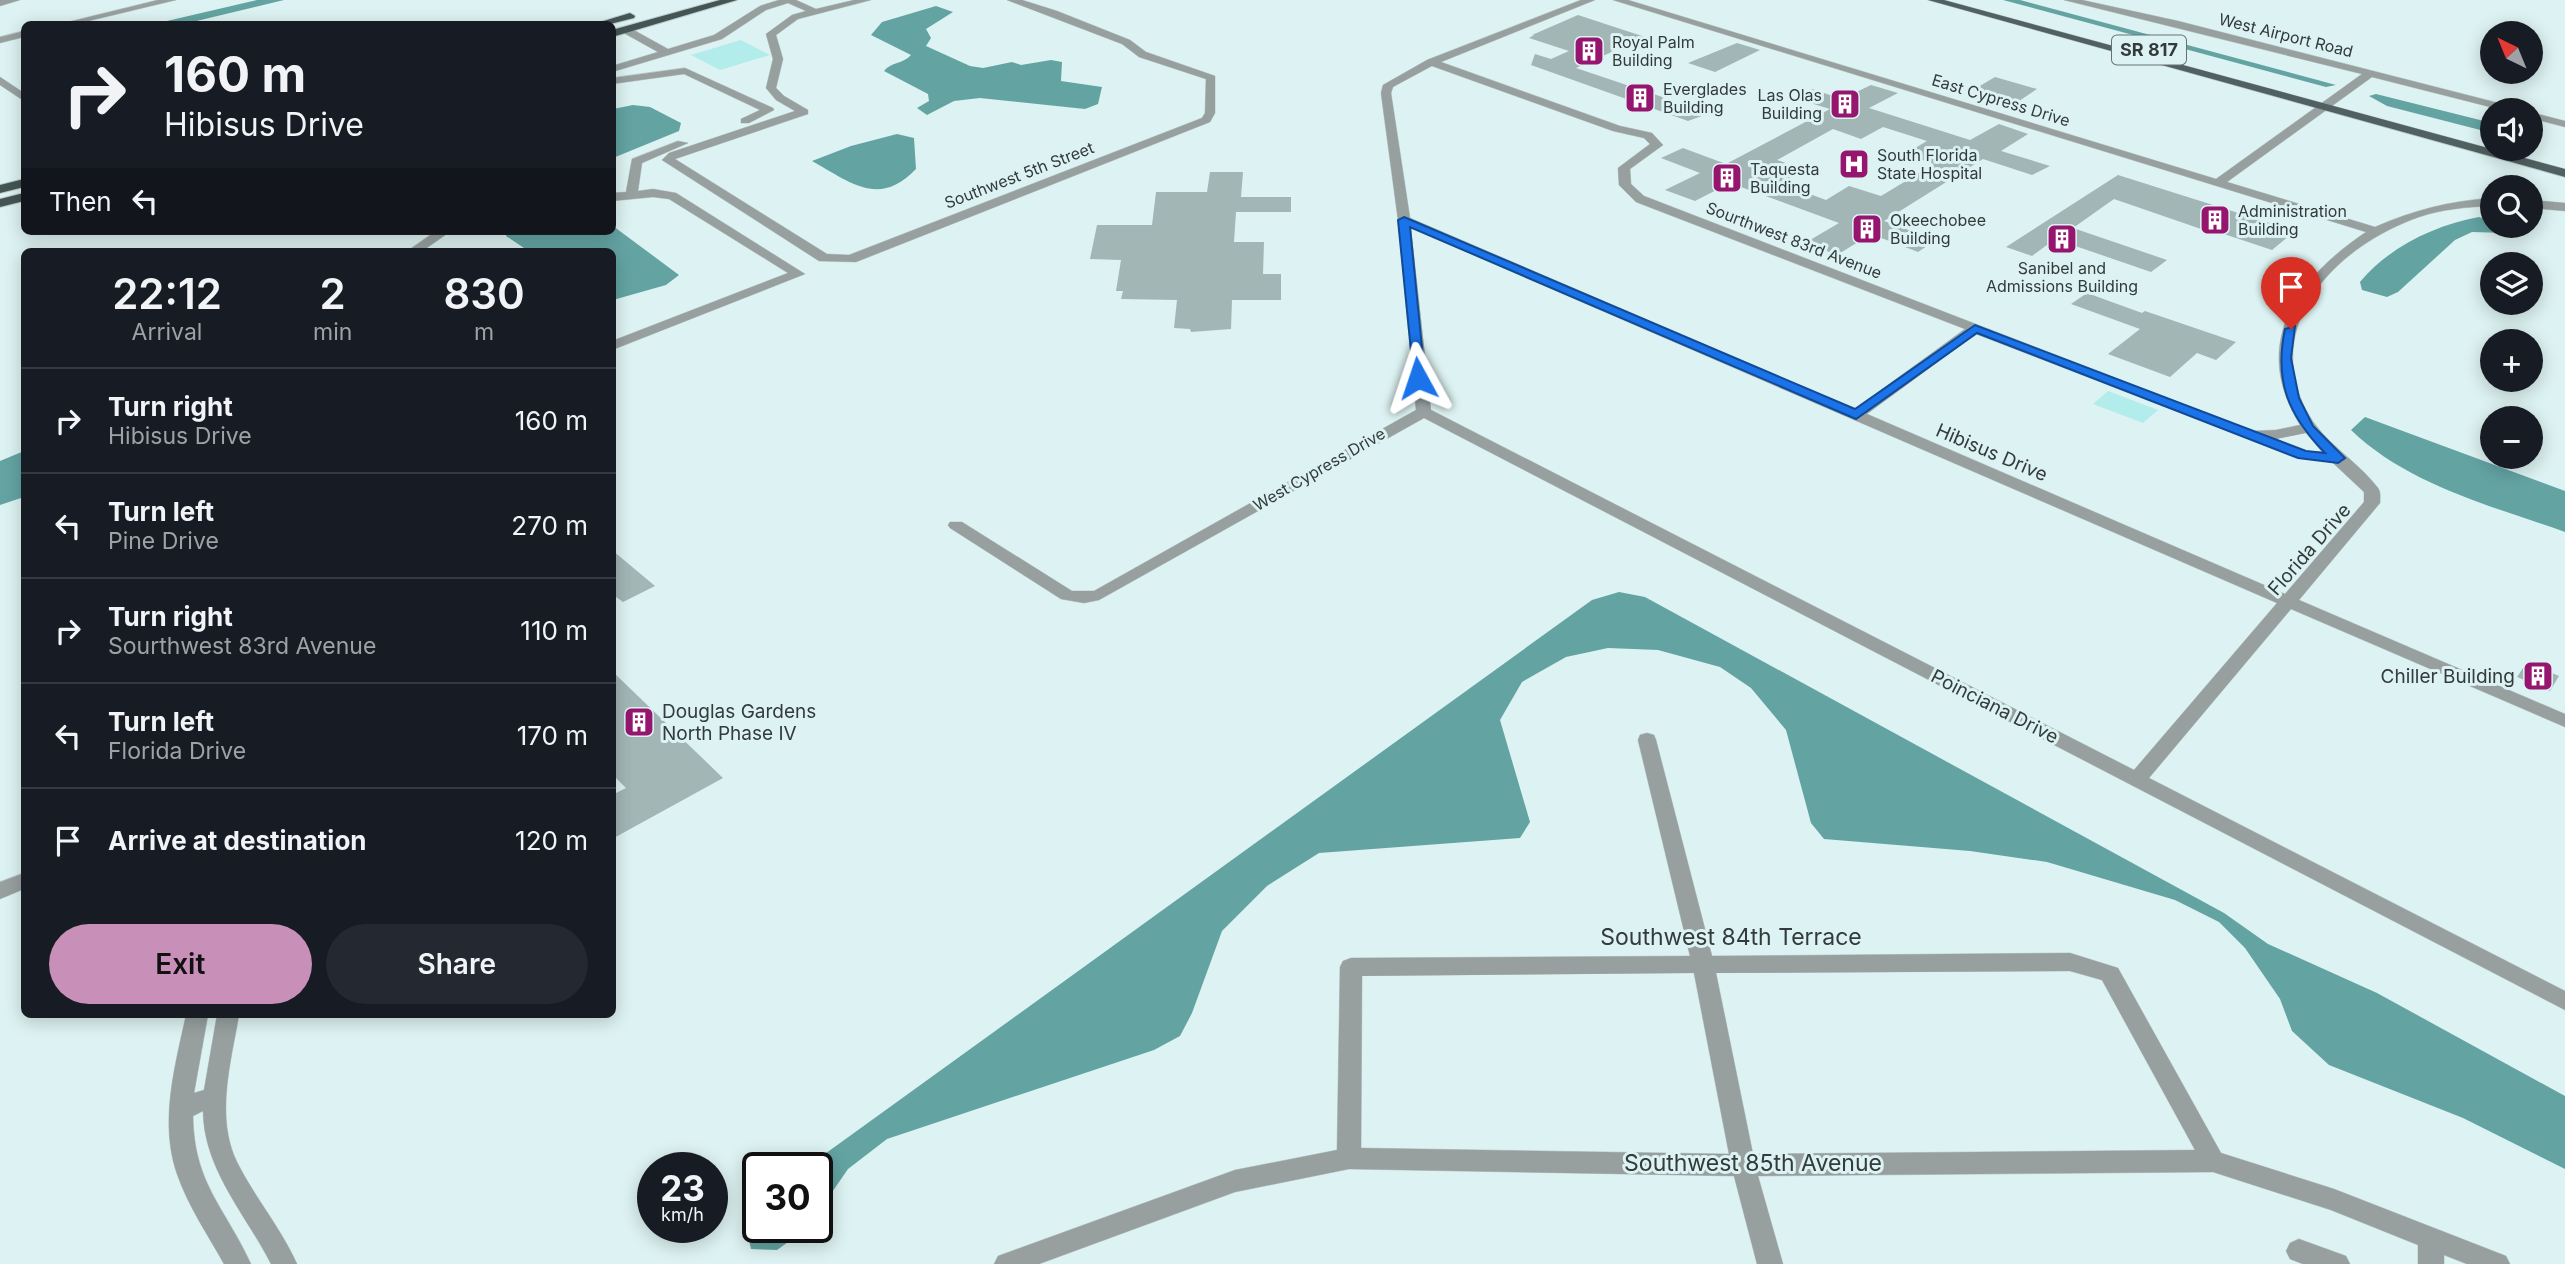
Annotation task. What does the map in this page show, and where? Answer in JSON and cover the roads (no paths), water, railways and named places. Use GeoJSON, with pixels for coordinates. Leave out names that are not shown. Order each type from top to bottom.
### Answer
{"type":"FeatureCollection","features":[{"type":"Feature","properties":{"kind":"highway"},"geometry":{"type":"LineString","coordinates":[[610,21],[688,0]]}},
{"type":"Feature","properties":{"kind":"highway"},"geometry":{"type":"LineString","coordinates":[[626,30],[646,17],[703,0]]}},
{"type":"Feature","properties":{"kind":"highway"},"geometry":{"type":"LineString","coordinates":[[616,33],[732,0]]}},
{"type":"Feature","properties":{"kind":"highway"},"geometry":{"type":"LineString","coordinates":[[0,189],[21,184]]}},
{"type":"Feature","properties":{"kind":"highway"},"geometry":{"type":"LineString","coordinates":[[0,204],[21,198]]}},
{"type":"Feature","properties":{"kind":"main road","name":"SR 817"},"geometry":{"type":"LineString","coordinates":[[1933,0],[2480,139]]}},
{"type":"Feature","properties":{"kind":"main road","name":"SR 817"},"geometry":{"type":"LineString","coordinates":[[1965,0],[2329,102],[2565,173]]}},
{"type":"Feature","properties":{"kind":"main road"},"geometry":{"type":"LineString","coordinates":[[2543,156],[2565,162]]}},
{"type":"Feature","properties":{"kind":"street"},"geometry":{"type":"LineString","coordinates":[[0,3],[15,0]]}},
{"type":"Feature","properties":{"kind":"street"},"geometry":{"type":"LineString","coordinates":[[78,21],[171,0]]}},
{"type":"Feature","properties":{"kind":"street"},"geometry":{"type":"LineString","coordinates":[[616,68],[718,37],[763,8],[788,0],[815,12],[866,0]]}},
{"type":"Feature","properties":{"kind":"street","name":"Southwest 5th Street"},"geometry":{"type":"LineString","coordinates":[[815,12],[796,17],[771,34],[778,59],[771,88],[780,98],[804,112],[673,155],[668,160],[824,258],[836,260],[851,259],[1206,120],[1210,113],[1212,78],[1131,48],[1126,42],[1054,12],[1012,0]]}},
{"type":"Feature","properties":{"kind":"street"},"geometry":{"type":"LineString","coordinates":[[1424,412],[1404,220],[1386,93],[1392,80],[1431,62],[1590,0]]}},
{"type":"Feature","properties":{"kind":"street","name":"East Cypress Drive"},"geometry":{"type":"LineString","coordinates":[[1618,0],[2374,230]]}},
{"type":"Feature","properties":{"kind":"street","name":"West Airport Road"},"geometry":{"type":"LineString","coordinates":[[2069,0],[2178,24],[2480,101]]}},
{"type":"Feature","properties":{"kind":"street"},"geometry":{"type":"LineString","coordinates":[[626,30],[668,53]]}},
{"type":"Feature","properties":{"kind":"street"},"geometry":{"type":"LineString","coordinates":[[0,40],[21,35]]}},
{"type":"Feature","properties":{"kind":"street","name":"Sourthwest 83rd Avenue"},"geometry":{"type":"LineString","coordinates":[[1431,62],[1617,129],[1648,135],[1657,145],[1624,168],[1625,185],[1640,199],[2303,455],[2338,458]]}},
{"type":"Feature","properties":{"kind":"street"},"geometry":{"type":"LineString","coordinates":[[616,80],[680,71],[731,95],[764,105],[769,110],[639,159],[634,165],[632,195]]}},
{"type":"Feature","properties":{"kind":"street","name":"West Airport Road"},"geometry":{"type":"LineString","coordinates":[[2218,183],[2371,73]]}},
{"type":"Feature","properties":{"kind":"street"},"geometry":{"type":"LineString","coordinates":[[0,80],[21,96]]}},
{"type":"Feature","properties":{"kind":"street"},"geometry":{"type":"LineString","coordinates":[[2543,118],[2565,124]]}},
{"type":"Feature","properties":{"kind":"street"},"geometry":{"type":"LineString","coordinates":[[616,197],[653,193],[672,196],[798,274],[616,344]]}},
{"type":"Feature","properties":{"kind":"street","name":"Florida Drive"},"geometry":{"type":"LineString","coordinates":[[2137,779],[2372,503],[2372,491],[2308,428],[2286,377],[2287,343],[2297,309],[2316,278],[2336,258],[2374,230],[2444,204],[2480,202]]}},
{"type":"Feature","properties":{"kind":"street"},"geometry":{"type":"LineString","coordinates":[[2543,205],[2565,207]]}},
{"type":"Feature","properties":{"kind":"street","name":"Hibisus Drive"},"geometry":{"type":"LineString","coordinates":[[1404,220],[2565,721]]}},
{"type":"Feature","properties":{"kind":"street"},"geometry":{"type":"LineString","coordinates":[[418,248],[439,235]]}},
{"type":"Feature","properties":{"kind":"street"},"geometry":{"type":"LineString","coordinates":[[1856,415],[1975,328]]}},
{"type":"Feature","properties":{"kind":"street","name":"West Cypress Drive"},"geometry":{"type":"LineString","coordinates":[[956,525],[1067,595],[1084,598],[1099,595],[1424,412]]}},
{"type":"Feature","properties":{"kind":"street","name":"Poinciana Drive"},"geometry":{"type":"LineString","coordinates":[[1424,412],[2565,1000]]}},
{"type":"Feature","properties":{"kind":"street","name":"Sourthwest 83rd Avenue"},"geometry":{"type":"LineString","coordinates":[[2237,430],[2276,435],[2308,428]]}},
{"type":"Feature","properties":{"kind":"street"},"geometry":{"type":"LineString","coordinates":[[1647,740],[1703,963],[1743,1165],[1770,1264]]}},
{"type":"Feature","properties":{"kind":"street"},"geometry":{"type":"LineString","coordinates":[[0,891],[21,882]]}},
{"type":"Feature","properties":{"kind":"street","name":"Southwest 84th Terrace"},"geometry":{"type":"LineString","coordinates":[[1349,1158],[1351,967],[2070,962],[2110,974],[2213,1161]]}},
{"type":"Feature","properties":{"kind":"street"},"geometry":{"type":"LineString","coordinates":[[197,1018],[183,1106],[183,1152],[189,1176],[238,1264]]}},
{"type":"Feature","properties":{"kind":"street"},"geometry":{"type":"LineString","coordinates":[[228,1018],[217,1097],[217,1138],[223,1158],[284,1264]]}},
{"type":"Feature","properties":{"kind":"street"},"geometry":{"type":"LineString","coordinates":[[183,1106],[217,1097]]}},
{"type":"Feature","properties":{"kind":"street","name":"Southwest 85th Avenue"},"geometry":{"type":"LineString","coordinates":[[1007,1264],[1235,1181],[1349,1158],[1743,1165],[2213,1161],[2334,1200],[2497,1264]]}},
{"type":"Feature","properties":{"kind":"street"},"geometry":{"type":"LineString","coordinates":[[2431,1238],[2431,1264]]}},
{"type":"Feature","properties":{"kind":"street"},"geometry":{"type":"LineString","coordinates":[[2299,1251],[2337,1264]]}},
{"type":"Feature","properties":{"kind":"waterway"},"geometry":{"type":"LineString","coordinates":[[2008,0],[2330,85]]}},
{"type":"Feature","properties":{"kind":"place","name":"Royal Palm Building"},"geometry":{"type":"Point","coordinates":[1589,51]}},
{"type":"Feature","properties":{"kind":"place","name":"Everglades Building"},"geometry":{"type":"Point","coordinates":[1640,98]}},
{"type":"Feature","properties":{"kind":"place","name":"Las Olas Building"},"geometry":{"type":"Point","coordinates":[1845,104]}},
{"type":"Feature","properties":{"kind":"place","name":"South Florida State Hospital"},"geometry":{"type":"Point","coordinates":[1854,164]}},
{"type":"Feature","properties":{"kind":"place","name":"Taquesta Building"},"geometry":{"type":"Point","coordinates":[1727,178]}},
{"type":"Feature","properties":{"kind":"place","name":"Administration Building"},"geometry":{"type":"Point","coordinates":[2215,220]}},
{"type":"Feature","properties":{"kind":"place","name":"Okeechobee Building"},"geometry":{"type":"Point","coordinates":[1867,229]}},
{"type":"Feature","properties":{"kind":"place","name":"Sanibel and Admissions Building"},"geometry":{"type":"Point","coordinates":[2062,239]}},
{"type":"Feature","properties":{"kind":"place","name":"Chiller Building"},"geometry":{"type":"Point","coordinates":[2538,676]}},
{"type":"Feature","properties":{"kind":"place","name":"Douglas Gardens North Phase IV"},"geometry":{"type":"Point","coordinates":[639,722]}}]}
